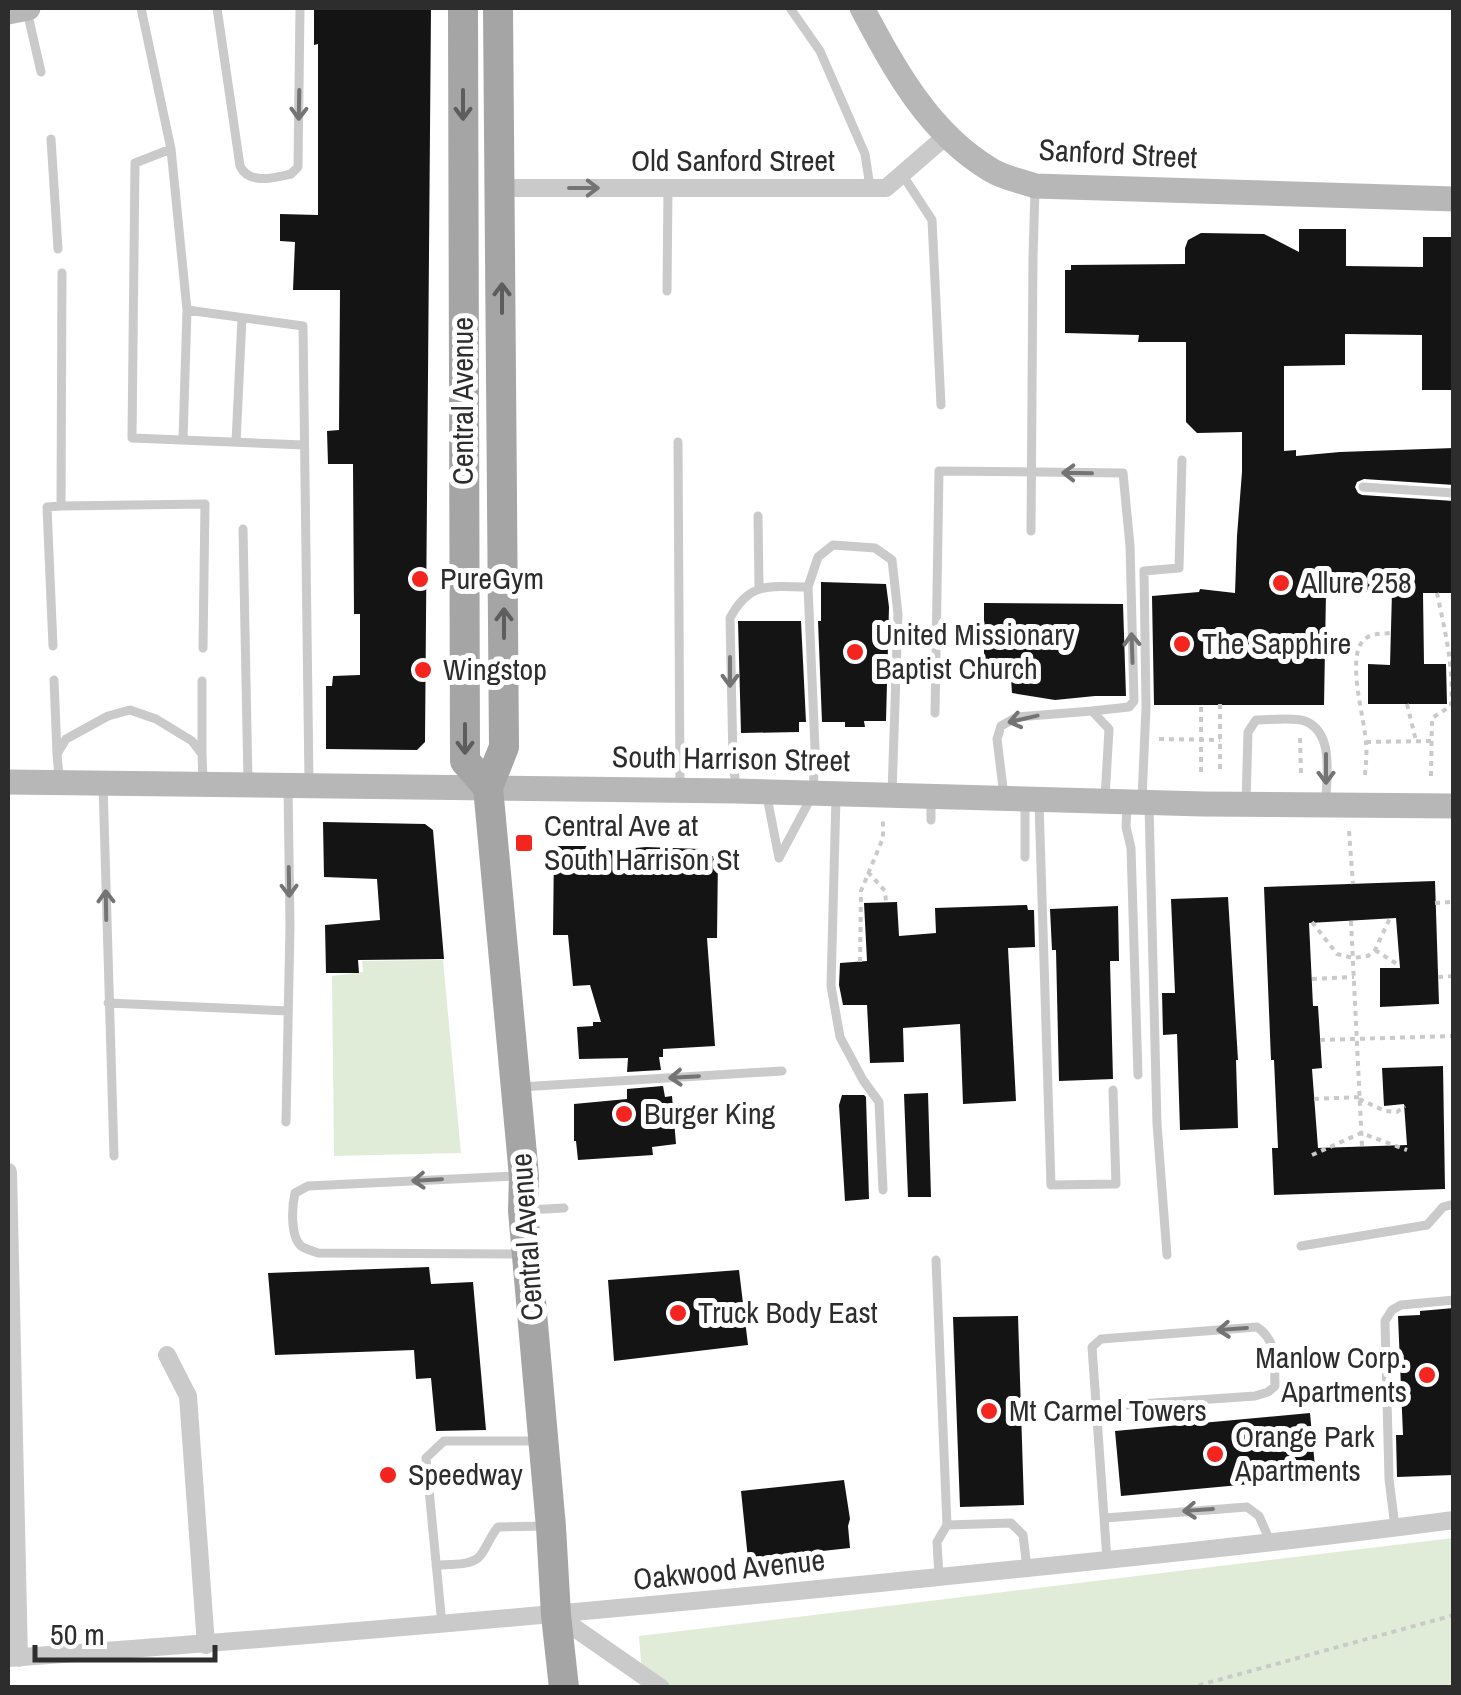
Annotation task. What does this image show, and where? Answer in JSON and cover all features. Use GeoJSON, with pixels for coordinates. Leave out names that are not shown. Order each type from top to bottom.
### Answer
{"type":"FeatureCollection","features":[{"type":"Feature","properties":{"kind":"main road"},"geometry":{"type":"LineString","coordinates":[[8,12],[27,8]]}},
{"type":"Feature","properties":{"kind":"main road","name":"Central Avenue"},"geometry":{"type":"LineString","coordinates":[[463,8],[465,755],[488,787]]}},
{"type":"Feature","properties":{"kind":"main road","name":"Central Avenue"},"geometry":{"type":"LineString","coordinates":[[498,8],[504,747],[488,787],[524,1176],[523,1210],[564,1688]]}},
{"type":"Feature","properties":{"kind":"main road","name":"Sanford Street"},"geometry":{"type":"LineString","coordinates":[[862,8],[889,59],[930,120],[994,172],[1036,186],[1454,199]]}},
{"type":"Feature","properties":{"kind":"main road","name":"South Harrison Street"},"geometry":{"type":"LineString","coordinates":[[8,782],[736,791],[824,794],[931,808],[1023,799],[1454,806]]}},
{"type":"Feature","properties":{"kind":"street","name":"Old Sanford Street"},"geometry":{"type":"LineString","coordinates":[[501,188],[886,188],[946,136]]}},
{"type":"Feature","properties":{"kind":"street"},"geometry":{"type":"LineString","coordinates":[[8,1172],[13,1658]]}},
{"type":"Feature","properties":{"kind":"street"},"geometry":{"type":"LineString","coordinates":[[167,1355],[188,1396],[206,1645]]}},
{"type":"Feature","properties":{"kind":"street","name":"Oakwood Avenue"},"geometry":{"type":"LineString","coordinates":[[13,1658],[556,1614],[1271,1544],[1454,1520]]}},
{"type":"Feature","properties":{"kind":"street"},"geometry":{"type":"LineString","coordinates":[[556,1614],[661,1688]]}},
{"type":"Feature","properties":{"kind":"lane"},"geometry":{"type":"LineString","coordinates":[[27,8],[40,72]]}},
{"type":"Feature","properties":{"kind":"lane"},"geometry":{"type":"LineString","coordinates":[[141,8],[171,149],[187,310],[183,440]]}},
{"type":"Feature","properties":{"kind":"lane"},"geometry":{"type":"LineString","coordinates":[[217,8],[240,166],[252,178],[291,174],[298,167],[300,8]]}},
{"type":"Feature","properties":{"kind":"lane"},"geometry":{"type":"LineString","coordinates":[[790,8],[820,51],[866,154],[870,187]]}},
{"type":"Feature","properties":{"kind":"lane"},"geometry":{"type":"LineString","coordinates":[[51,139],[58,249]]}},
{"type":"Feature","properties":{"kind":"lane"},"geometry":{"type":"LineString","coordinates":[[171,149],[135,163],[132,438],[304,444]]}},
{"type":"Feature","properties":{"kind":"lane"},"geometry":{"type":"LineString","coordinates":[[902,174],[932,220],[940,404]]}},
{"type":"Feature","properties":{"kind":"lane"},"geometry":{"type":"LineString","coordinates":[[1031,531],[1036,186]]}},
{"type":"Feature","properties":{"kind":"lane"},"geometry":{"type":"LineString","coordinates":[[667,292],[668,189]]}},
{"type":"Feature","properties":{"kind":"lane"},"geometry":{"type":"LineString","coordinates":[[61,506],[62,274]]}},
{"type":"Feature","properties":{"kind":"lane"},"geometry":{"type":"LineString","coordinates":[[187,310],[302,326],[304,444],[298,785],[286,1122]]}},
{"type":"Feature","properties":{"kind":"lane"},"geometry":{"type":"LineString","coordinates":[[236,442],[242,318]]}},
{"type":"Feature","properties":{"kind":"lane"},"geometry":{"type":"LineString","coordinates":[[678,442],[680,791]]}},
{"type":"Feature","properties":{"kind":"lane"},"geometry":{"type":"LineString","coordinates":[[1138,1075],[1131,848],[1126,827],[1144,739],[1144,571],[1179,568],[1182,460]]}},
{"type":"Feature","properties":{"kind":"lane"},"geometry":{"type":"LineString","coordinates":[[935,714],[939,470],[1123,473],[1130,546],[1134,701],[1130,707],[1017,717],[1001,726],[997,738],[1023,799],[1051,1185],[1116,1184],[1112,1090]]}},
{"type":"Feature","properties":{"kind":"lane"},"geometry":{"type":"LineString","coordinates":[[1363,487],[1454,493]]}},
{"type":"Feature","properties":{"kind":"lane"},"geometry":{"type":"LineString","coordinates":[[53,646],[46,507],[205,504],[203,648]]}},
{"type":"Feature","properties":{"kind":"lane"},"geometry":{"type":"LineString","coordinates":[[758,516],[760,587]]}},
{"type":"Feature","properties":{"kind":"lane"},"geometry":{"type":"LineString","coordinates":[[242,528],[248,785]]}},
{"type":"Feature","properties":{"kind":"lane"},"geometry":{"type":"LineString","coordinates":[[883,1190],[879,1102],[840,1037],[832,986],[824,794],[815,748],[808,587],[818,558],[833,545],[875,548],[892,560],[898,614],[887,805]]}},
{"type":"Feature","properties":{"kind":"lane"},"geometry":{"type":"LineString","coordinates":[[736,791],[730,618],[743,599],[760,587],[808,587]]}},
{"type":"Feature","properties":{"kind":"lane"},"geometry":{"type":"LineString","coordinates":[[54,680],[59,782]]}},
{"type":"Feature","properties":{"kind":"lane"},"geometry":{"type":"LineString","coordinates":[[202,680],[203,784]]}},
{"type":"Feature","properties":{"kind":"lane"},"geometry":{"type":"LineString","coordinates":[[58,754],[66,739],[108,716],[130,710],[156,718],[192,741],[202,754]]}},
{"type":"Feature","properties":{"kind":"lane"},"geometry":{"type":"LineString","coordinates":[[1092,711],[1109,728],[1131,802],[1167,1254]]}},
{"type":"Feature","properties":{"kind":"lane"},"geometry":{"type":"LineString","coordinates":[[1246,804],[1248,732],[1256,720],[1304,720],[1316,730],[1326,748],[1326,805]]}},
{"type":"Feature","properties":{"kind":"lane"},"geometry":{"type":"LineString","coordinates":[[103,783],[114,1156]]}},
{"type":"Feature","properties":{"kind":"lane"},"geometry":{"type":"LineString","coordinates":[[766,793],[779,858],[824,794]]}},
{"type":"Feature","properties":{"kind":"lane"},"geometry":{"type":"LineString","coordinates":[[1023,799],[1025,857]]}},
{"type":"Feature","properties":{"kind":"lane"},"geometry":{"type":"LineString","coordinates":[[108,1003],[288,1011]]}},
{"type":"Feature","properties":{"kind":"lane"},"geometry":{"type":"LineString","coordinates":[[516,1087],[782,1071]]}},
{"type":"Feature","properties":{"kind":"lane"},"geometry":{"type":"LineString","coordinates":[[524,1176],[308,1186],[295,1193],[292,1210],[296,1239],[302,1247],[318,1254],[527,1254]]}},
{"type":"Feature","properties":{"kind":"lane"},"geometry":{"type":"LineString","coordinates":[[1301,1246],[1428,1225],[1443,1208],[1454,1204]]}},
{"type":"Feature","properties":{"kind":"lane"},"geometry":{"type":"LineString","coordinates":[[523,1210],[564,1208]]}},
{"type":"Feature","properties":{"kind":"lane"},"geometry":{"type":"LineString","coordinates":[[936,1260],[948,1525],[936,1542],[938,1577]]}},
{"type":"Feature","properties":{"kind":"lane"},"geometry":{"type":"LineString","coordinates":[[1395,1528],[1386,1322],[1392,1310],[1401,1305],[1454,1300]]}},
{"type":"Feature","properties":{"kind":"lane"},"geometry":{"type":"LineString","coordinates":[[1097,1407],[1268,1392],[1275,1386],[1273,1345],[1268,1334],[1257,1327],[1101,1339],[1092,1347],[1107,1560]]}},
{"type":"Feature","properties":{"kind":"lane"},"geometry":{"type":"LineString","coordinates":[[442,1624],[426,1458],[444,1442],[542,1440]]}},
{"type":"Feature","properties":{"kind":"lane"},"geometry":{"type":"LineString","coordinates":[[1105,1518],[1247,1506],[1258,1516],[1271,1544]]}},
{"type":"Feature","properties":{"kind":"lane"},"geometry":{"type":"LineString","coordinates":[[948,1525],[1010,1523],[1023,1535],[1026,1568]]}},
{"type":"Feature","properties":{"kind":"lane"},"geometry":{"type":"LineString","coordinates":[[436,1565],[471,1562],[481,1556],[498,1527],[551,1526]]}},
{"type":"Feature","properties":{"kind":"path"},"geometry":{"type":"LineString","coordinates":[[1431,776],[1432,718],[1452,706],[1453,687],[1452,661],[1437,593]]}},
{"type":"Feature","properties":{"kind":"path"},"geometry":{"type":"LineString","coordinates":[[1366,774],[1358,652],[1362,641],[1372,634],[1391,634]]}},
{"type":"Feature","properties":{"kind":"path"},"geometry":{"type":"LineString","coordinates":[[1201,704],[1201,772]]}},
{"type":"Feature","properties":{"kind":"path"},"geometry":{"type":"LineString","coordinates":[[1220,704],[1220,772]]}},
{"type":"Feature","properties":{"kind":"path"},"geometry":{"type":"LineString","coordinates":[[1407,704],[1416,741]]}},
{"type":"Feature","properties":{"kind":"path"},"geometry":{"type":"LineString","coordinates":[[1300,733],[1301,774]]}},
{"type":"Feature","properties":{"kind":"path"},"geometry":{"type":"LineString","coordinates":[[1144,739],[1220,740]]}},
{"type":"Feature","properties":{"kind":"path"},"geometry":{"type":"LineString","coordinates":[[1366,742],[1431,741]]}},
{"type":"Feature","properties":{"kind":"path"},"geometry":{"type":"LineString","coordinates":[[860,962],[861,891],[883,838],[887,805]]}},
{"type":"Feature","properties":{"kind":"path"},"geometry":{"type":"LineString","coordinates":[[1348,822],[1353,884]]}},
{"type":"Feature","properties":{"kind":"path"},"geometry":{"type":"LineString","coordinates":[[868,872],[885,891],[886,902]]}},
{"type":"Feature","properties":{"kind":"path"},"geometry":{"type":"LineString","coordinates":[[1435,902],[1452,902]]}},
{"type":"Feature","properties":{"kind":"path"},"geometry":{"type":"LineString","coordinates":[[1312,922],[1337,954],[1352,958],[1368,956],[1375,950],[1390,918]]}},
{"type":"Feature","properties":{"kind":"path"},"geometry":{"type":"LineString","coordinates":[[1350,922],[1362,1146]]}},
{"type":"Feature","properties":{"kind":"path"},"geometry":{"type":"LineString","coordinates":[[1375,950],[1400,966]]}},
{"type":"Feature","properties":{"kind":"path"},"geometry":{"type":"LineString","coordinates":[[1438,977],[1454,976]]}},
{"type":"Feature","properties":{"kind":"path"},"geometry":{"type":"LineString","coordinates":[[1312,980],[1354,977]]}},
{"type":"Feature","properties":{"kind":"path"},"geometry":{"type":"LineString","coordinates":[[1320,1040],[1454,1036]]}},
{"type":"Feature","properties":{"kind":"path"},"geometry":{"type":"LineString","coordinates":[[1314,1099],[1359,1098],[1397,1112],[1404,1106]]}},
{"type":"Feature","properties":{"kind":"path"},"geometry":{"type":"LineString","coordinates":[[1312,1155],[1361,1132],[1407,1150]]}},
{"type":"Feature","properties":{"kind":"path"},"geometry":{"type":"LineString","coordinates":[[1190,1688],[1454,1615]]}},
{"type":"Feature","properties":{"kind":"green space"},"geometry":{"type":"Polygon","coordinates":[[[443,960],[461,1153],[334,1156],[332,976],[363,972],[362,961],[443,960]]]}},
{"type":"Feature","properties":{"kind":"green space"},"geometry":{"type":"Polygon","coordinates":[[[1453,1538],[1453,1687],[643,1687],[639,1636],[1453,1538]]]}},
{"type":"Feature","properties":{"kind":"building"},"geometry":{"type":"Polygon","coordinates":[[[314,8],[431,8],[425,742],[417,750],[326,749],[326,686],[332,686],[333,676],[360,675],[360,614],[354,614],[353,464],[328,464],[327,431],[339,430],[340,290],[293,290],[295,242],[280,241],[280,214],[318,215],[318,44],[314,45],[314,8]]]}},
{"type":"Feature","properties":{"kind":"building"},"geometry":{"type":"Polygon","coordinates":[[[1299,229],[1346,229],[1346,266],[1423,267],[1423,237],[1454,237],[1454,390],[1422,390],[1422,335],[1345,334],[1345,365],[1284,366],[1284,451],[1296,450],[1296,456],[1454,448],[1454,485],[1364,479],[1355,487],[1362,495],[1454,501],[1454,593],[1423,593],[1424,664],[1446,664],[1447,704],[1368,704],[1368,664],[1390,665],[1392,592],[1326,592],[1324,705],[1154,705],[1152,596],[1200,589],[1235,593],[1242,432],[1197,433],[1186,422],[1186,342],[1138,342],[1139,335],[1065,333],[1065,270],[1071,270],[1071,265],[1185,264],[1188,240],[1201,233],[1264,234],[1299,252],[1299,229]]]}},
{"type":"Feature","properties":{"kind":"building","name":"United Missionary Baptist Church"},"geometry":{"type":"Polygon","coordinates":[[[821,582],[886,584],[886,721],[864,721],[865,727],[822,722],[818,621],[821,582]]]}},
{"type":"Feature","properties":{"kind":"building"},"geometry":{"type":"Polygon","coordinates":[[[984,603],[1123,604],[1126,696],[1055,700],[1012,693],[1011,679],[984,679],[984,603]]]}},
{"type":"Feature","properties":{"kind":"building"},"geometry":{"type":"Polygon","coordinates":[[[738,621],[801,621],[806,722],[799,722],[799,732],[741,733],[738,621]]]}},
{"type":"Feature","properties":{"kind":"building"},"geometry":{"type":"Polygon","coordinates":[[[323,822],[425,824],[433,830],[444,959],[358,960],[359,973],[326,973],[325,925],[380,920],[377,879],[324,877],[323,822]]]}},
{"type":"Feature","properties":{"kind":"building"},"geometry":{"type":"Polygon","coordinates":[[[554,846],[592,846],[593,852],[646,847],[700,849],[700,856],[718,856],[717,938],[707,938],[715,1046],[663,1049],[663,1057],[659,1057],[661,1070],[627,1072],[628,1058],[579,1059],[577,1027],[601,1022],[590,985],[573,986],[568,935],[553,935],[554,846]]]}},
{"type":"Feature","properties":{"kind":"building"},"geometry":{"type":"Polygon","coordinates":[[[1435,881],[1439,1004],[1380,1007],[1380,968],[1400,968],[1396,918],[1309,923],[1313,1006],[1318,1006],[1322,1068],[1312,1069],[1318,1148],[1407,1145],[1404,1104],[1384,1106],[1382,1068],[1443,1066],[1445,1189],[1274,1195],[1272,1148],[1278,1148],[1264,887],[1435,881]]]}},
{"type":"Feature","properties":{"kind":"building"},"geometry":{"type":"Polygon","coordinates":[[[1228,897],[1238,1128],[1180,1130],[1177,1034],[1163,1035],[1162,993],[1175,993],[1171,899],[1228,897]]]}},
{"type":"Feature","properties":{"kind":"building"},"geometry":{"type":"Polygon","coordinates":[[[897,902],[899,936],[936,933],[935,908],[1027,905],[1028,910],[1034,910],[1035,947],[1008,948],[1016,1101],[963,1104],[960,1024],[903,1028],[904,1062],[870,1063],[867,1005],[843,1005],[840,963],[867,961],[864,903],[897,902]]]}},
{"type":"Feature","properties":{"kind":"building"},"geometry":{"type":"Polygon","coordinates":[[[1118,906],[1119,961],[1110,961],[1113,1079],[1059,1081],[1056,950],[1052,950],[1050,909],[1118,906]]]}},
{"type":"Feature","properties":{"kind":"building","name":"Burger King"},"geometry":{"type":"Polygon","coordinates":[[[663,1086],[665,1097],[672,1096],[676,1144],[652,1147],[653,1155],[578,1160],[574,1104],[627,1099],[627,1089],[663,1086]]]}},
{"type":"Feature","properties":{"kind":"building"},"geometry":{"type":"Polygon","coordinates":[[[928,1093],[931,1197],[908,1197],[904,1094],[928,1093]]]}},
{"type":"Feature","properties":{"kind":"building"},"geometry":{"type":"Polygon","coordinates":[[[842,1095],[866,1097],[869,1199],[845,1201],[839,1105],[842,1095]]]}},
{"type":"Feature","properties":{"kind":"building"},"geometry":{"type":"Polygon","coordinates":[[[429,1267],[431,1284],[473,1282],[486,1430],[436,1431],[431,1378],[416,1379],[414,1350],[275,1355],[268,1273],[429,1267]]]}},
{"type":"Feature","properties":{"kind":"building","name":"Truck Body East"},"geometry":{"type":"Polygon","coordinates":[[[739,1270],[748,1345],[614,1361],[608,1280],[739,1270]]]}},
{"type":"Feature","properties":{"kind":"building","name":"Manlow Corp. Apartments"},"geometry":{"type":"Polygon","coordinates":[[[1454,1308],[1454,1475],[1397,1477],[1396,1435],[1403,1435],[1398,1316],[1454,1308]]]}},
{"type":"Feature","properties":{"kind":"building","name":"Mt Carmel Towers"},"geometry":{"type":"Polygon","coordinates":[[[1018,1316],[1024,1505],[960,1507],[953,1317],[1018,1316]]]}},
{"type":"Feature","properties":{"kind":"building","name":"Orange Park Apartments"},"geometry":{"type":"Polygon","coordinates":[[[1310,1413],[1316,1478],[1121,1496],[1115,1431],[1310,1413]]]}},
{"type":"Feature","properties":{"kind":"building"},"geometry":{"type":"Polygon","coordinates":[[[844,1480],[850,1548],[748,1559],[741,1491],[844,1480]]]}},
{"type":"Feature","properties":{"kind":"place","name":"PureGym"},"geometry":{"type":"Point","coordinates":[420,579]}},
{"type":"Feature","properties":{"kind":"place","name":"Allure 258"},"geometry":{"type":"Point","coordinates":[1281,583]}},
{"type":"Feature","properties":{"kind":"place","name":"The Sapphire"},"geometry":{"type":"Point","coordinates":[1182,644]}},
{"type":"Feature","properties":{"kind":"place","name":"United Missionary Baptist Church"},"geometry":{"type":"Point","coordinates":[855,652]}},
{"type":"Feature","properties":{"kind":"place","name":"Wingstop"},"geometry":{"type":"Point","coordinates":[423,670]}},
{"type":"Feature","properties":{"kind":"place","name":"Central Ave at South Harrison St"},"geometry":{"type":"Point","coordinates":[524,843]}},
{"type":"Feature","properties":{"kind":"place","name":"Burger King"},"geometry":{"type":"Point","coordinates":[624,1114]}},
{"type":"Feature","properties":{"kind":"place","name":"Truck Body East"},"geometry":{"type":"Point","coordinates":[678,1313]}},
{"type":"Feature","properties":{"kind":"place","name":"Manlow Corp. Apartments"},"geometry":{"type":"Point","coordinates":[1427,1375]}},
{"type":"Feature","properties":{"kind":"place","name":"Mt Carmel Towers"},"geometry":{"type":"Point","coordinates":[989,1411]}},
{"type":"Feature","properties":{"kind":"place","name":"Orange Park Apartments"},"geometry":{"type":"Point","coordinates":[1215,1454]}},
{"type":"Feature","properties":{"kind":"place","name":"Speedway"},"geometry":{"type":"Point","coordinates":[388,1475]}}]}
